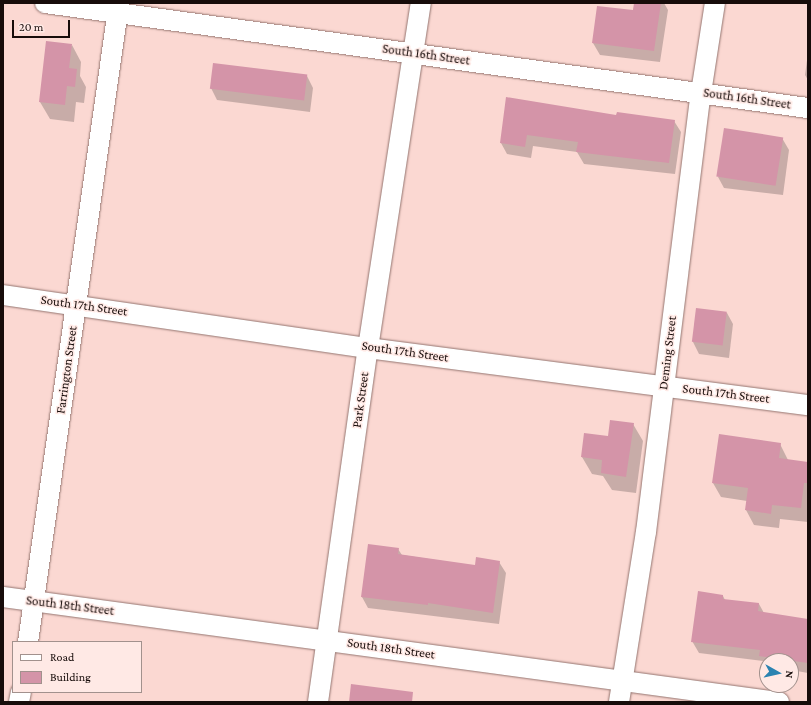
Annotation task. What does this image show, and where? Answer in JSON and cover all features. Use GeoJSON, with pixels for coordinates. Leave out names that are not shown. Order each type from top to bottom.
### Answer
{"type":"FeatureCollection","features":[{"type":"Feature","properties":{"kind":"street","name":"South 16th Street"},"geometry":{"type":"LineString","coordinates":[[45,3],[119,7],[414,54],[808,108]]}},
{"type":"Feature","properties":{"kind":"street","name":"Park Street"},"geometry":{"type":"LineString","coordinates":[[318,702],[368,348],[421,3]]}},
{"type":"Feature","properties":{"kind":"street","name":"Deming Street"},"geometry":{"type":"LineString","coordinates":[[619,702],[646,532],[663,386],[701,93],[715,3]]}},
{"type":"Feature","properties":{"kind":"street","name":"Farrington Street"},"geometry":{"type":"LineString","coordinates":[[28,641],[119,7]]}},
{"type":"Feature","properties":{"kind":"street","name":"South 17th Street"},"geometry":{"type":"LineString","coordinates":[[3,295],[368,348],[808,405]]}},
{"type":"Feature","properties":{"kind":"street","name":"South 18th Street"},"geometry":{"type":"LineString","coordinates":[[3,597],[779,702]]}},
{"type":"Feature","properties":{"kind":"building"},"geometry":{"type":"Polygon","coordinates":[[[634,3],[661,3],[654,51],[592,43],[597,6],[633,10],[634,3]]]}},
{"type":"Feature","properties":{"kind":"building"},"geometry":{"type":"Polygon","coordinates":[[[46,41],[72,44],[69,68],[77,69],[75,87],[67,86],[65,105],[39,102],[46,41]]]}},
{"type":"Feature","properties":{"kind":"building"},"geometry":{"type":"Polygon","coordinates":[[[213,63],[307,75],[304,100],[210,89],[213,63]]]}},
{"type":"Feature","properties":{"kind":"building"},"geometry":{"type":"Polygon","coordinates":[[[506,97],[616,115],[617,112],[675,120],[669,163],[576,152],[578,142],[527,135],[525,147],[500,143],[506,97]]]}},
{"type":"Feature","properties":{"kind":"building"},"geometry":{"type":"Polygon","coordinates":[[[724,128],[783,137],[776,186],[716,176],[724,128]]]}},
{"type":"Feature","properties":{"kind":"building"},"geometry":{"type":"Polygon","coordinates":[[[696,308],[727,312],[723,346],[692,342],[696,308]]]}},
{"type":"Feature","properties":{"kind":"building"},"geometry":{"type":"Polygon","coordinates":[[[610,420],[634,423],[626,477],[601,473],[602,460],[581,457],[584,433],[608,436],[610,420]]]}},
{"type":"Feature","properties":{"kind":"building"},"geometry":{"type":"Polygon","coordinates":[[[719,434],[781,443],[779,458],[808,462],[808,483],[804,483],[801,508],[772,505],[771,514],[745,510],[748,488],[712,483],[719,434]]]}},
{"type":"Feature","properties":{"kind":"building"},"geometry":{"type":"Polygon","coordinates":[[[368,544],[399,548],[398,554],[475,565],[476,557],[500,561],[493,613],[428,603],[428,605],[361,597],[368,544]]]}},
{"type":"Feature","properties":{"kind":"building"},"geometry":{"type":"Polygon","coordinates":[[[698,591],[723,595],[723,599],[759,603],[758,611],[808,619],[808,663],[799,662],[799,653],[760,653],[760,650],[691,642],[698,591]]]}},
{"type":"Feature","properties":{"kind":"building"},"geometry":{"type":"Polygon","coordinates":[[[351,684],[413,692],[412,702],[349,702],[351,684]]]}}]}
